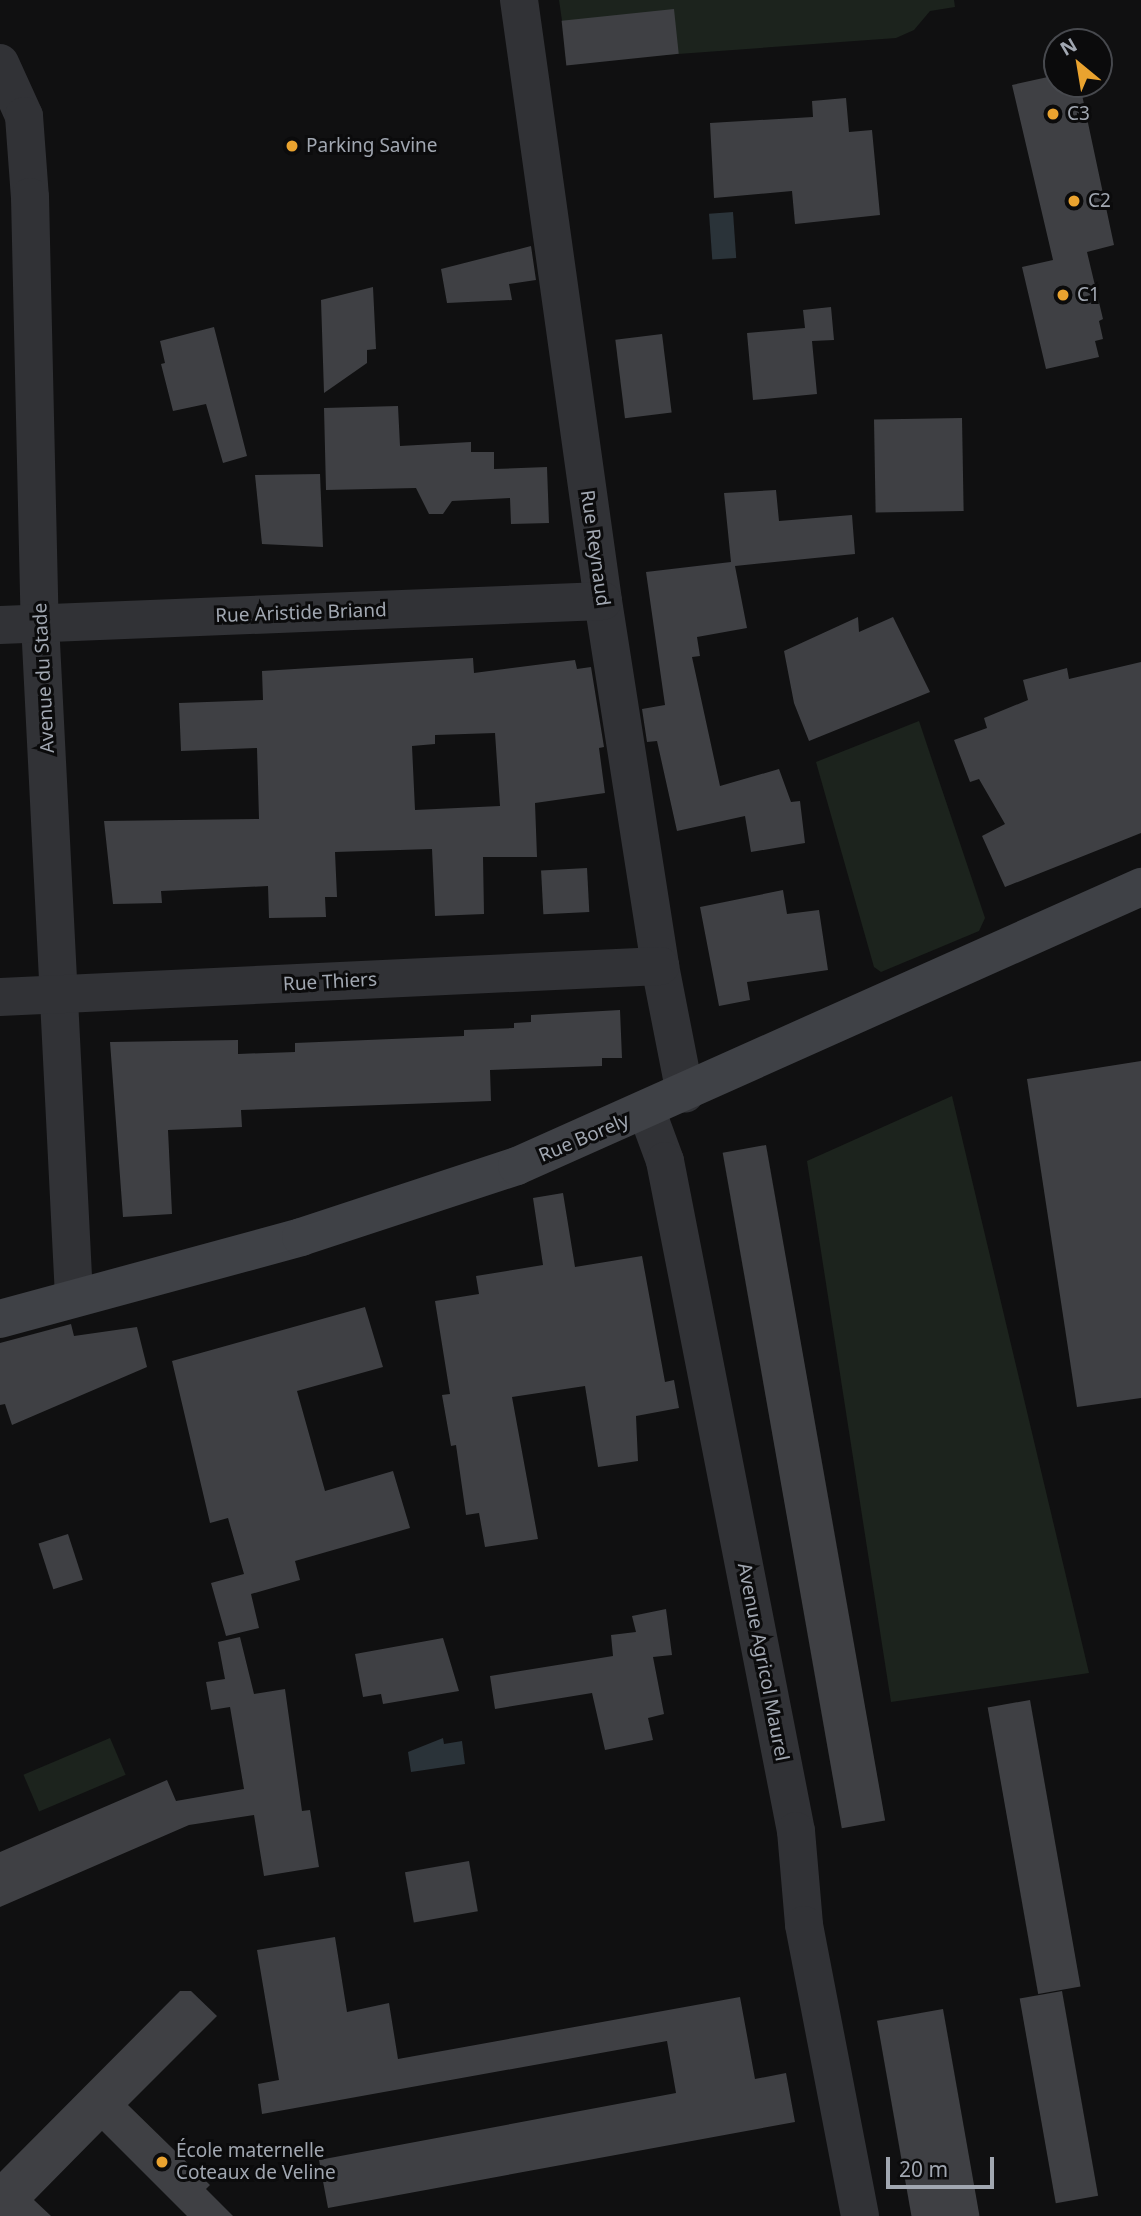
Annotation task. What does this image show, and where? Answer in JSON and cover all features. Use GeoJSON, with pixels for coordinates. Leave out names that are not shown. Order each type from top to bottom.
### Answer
{"type":"FeatureCollection","features":[{"type":"Feature","properties":{"kind":"main road","name":"Rue Borely"},"geometry":{"type":"LineString","coordinates":[[0,1319],[301,1237],[517,1167],[647,1112],[1141,887]]}},
{"type":"Feature","properties":{"kind":"street","name":"Rue Reynaud"},"geometry":{"type":"LineString","coordinates":[[519,0],[603,601],[660,966],[685,1094]]}},
{"type":"Feature","properties":{"kind":"street","name":"Avenue du Stade"},"geometry":{"type":"LineString","coordinates":[[0,63],[24,116],[40,623],[61,994],[74,1297]]}},
{"type":"Feature","properties":{"kind":"street","name":"Rue Aristide Briand"},"geometry":{"type":"LineString","coordinates":[[0,625],[603,601]]}},
{"type":"Feature","properties":{"kind":"street","name":"Rue Thiers"},"geometry":{"type":"LineString","coordinates":[[0,997],[660,966]]}},
{"type":"Feature","properties":{"kind":"street","name":"Avenue Agricol Maurel"},"geometry":{"type":"LineString","coordinates":[[647,1112],[665,1161],[791,1804],[804,1925],[860,2216]]}},
{"type":"Feature","properties":{"kind":"shaded area"},"geometry":{"type":"Polygon","coordinates":[[[559,0],[954,0],[955,7],[930,11],[914,30],[896,38],[568,62],[559,0]]]}},
{"type":"Feature","properties":{"kind":"shaded area"},"geometry":{"type":"Polygon","coordinates":[[[733,212],[736,258],[712,260],[709,214],[733,212]]]}},
{"type":"Feature","properties":{"kind":"shaded area"},"geometry":{"type":"Polygon","coordinates":[[[919,721],[985,918],[979,931],[881,972],[874,967],[816,762],[919,721]]]}},
{"type":"Feature","properties":{"kind":"shaded area"},"geometry":{"type":"Polygon","coordinates":[[[952,1096],[1089,1673],[891,1702],[807,1161],[952,1096]]]}},
{"type":"Feature","properties":{"kind":"shaded area"},"geometry":{"type":"Polygon","coordinates":[[[110,1738],[126,1775],[39,1812],[23,1775],[110,1738]]]}},
{"type":"Feature","properties":{"kind":"shaded area"},"geometry":{"type":"Polygon","coordinates":[[[443,1738],[444,1744],[462,1741],[465,1764],[411,1772],[408,1752],[443,1738]]]}},
{"type":"Feature","properties":{"kind":"building"},"geometry":{"type":"Polygon","coordinates":[[[674,9],[679,54],[566,66],[562,21],[674,9]]]}},
{"type":"Feature","properties":{"kind":"building"},"geometry":{"type":"Polygon","coordinates":[[[1043,78],[1043,98],[1083,98],[1114,245],[1087,252],[1103,319],[1099,321],[1103,339],[1095,341],[1099,357],[1046,369],[1022,267],[1053,260],[1012,85],[1043,78]]]}},
{"type":"Feature","properties":{"kind":"building"},"geometry":{"type":"Polygon","coordinates":[[[846,98],[849,132],[872,130],[880,215],[795,224],[792,191],[714,198],[710,123],[813,117],[812,101],[846,98]]]}},
{"type":"Feature","properties":{"kind":"building"},"geometry":{"type":"Polygon","coordinates":[[[531,246],[536,280],[509,284],[512,300],[447,303],[441,269],[531,246]]]}},
{"type":"Feature","properties":{"kind":"building"},"geometry":{"type":"Polygon","coordinates":[[[373,287],[376,349],[367,350],[367,363],[324,393],[321,300],[373,287]]]}},
{"type":"Feature","properties":{"kind":"building"},"geometry":{"type":"Polygon","coordinates":[[[831,307],[834,340],[812,341],[817,394],[753,400],[747,333],[805,328],[803,310],[831,307]]]}},
{"type":"Feature","properties":{"kind":"building"},"geometry":{"type":"Polygon","coordinates":[[[214,327],[247,456],[223,463],[206,404],[173,411],[161,364],[165,363],[160,341],[214,327]]]}},
{"type":"Feature","properties":{"kind":"building"},"geometry":{"type":"Polygon","coordinates":[[[662,334],[672,412],[625,418],[615,340],[662,334]]]}},
{"type":"Feature","properties":{"kind":"building"},"geometry":{"type":"Polygon","coordinates":[[[398,406],[400,446],[471,442],[471,452],[494,452],[494,469],[547,467],[549,523],[511,524],[510,498],[452,501],[443,514],[429,514],[416,488],[326,490],[324,408],[398,406]]]}},
{"type":"Feature","properties":{"kind":"building"},"geometry":{"type":"Polygon","coordinates":[[[962,418],[964,511],[876,513],[874,420],[962,418]]]}},
{"type":"Feature","properties":{"kind":"building"},"geometry":{"type":"Polygon","coordinates":[[[320,474],[323,547],[262,544],[255,475],[320,474]]]}},
{"type":"Feature","properties":{"kind":"building"},"geometry":{"type":"Polygon","coordinates":[[[776,490],[779,521],[852,515],[855,554],[735,566],[747,628],[697,637],[700,656],[692,657],[720,786],[779,769],[791,802],[800,801],[805,843],[751,852],[745,816],[677,831],[657,741],[647,742],[642,709],[665,705],[646,572],[731,562],[724,493],[776,490]]]}},
{"type":"Feature","properties":{"kind":"building"},"geometry":{"type":"Polygon","coordinates":[[[858,617],[859,632],[893,617],[930,692],[809,741],[794,703],[784,651],[858,617]]]}},
{"type":"Feature","properties":{"kind":"building"},"geometry":{"type":"Polygon","coordinates":[[[473,658],[474,673],[575,660],[577,669],[591,667],[604,747],[599,748],[605,793],[535,803],[537,857],[483,857],[484,914],[435,916],[432,849],[335,852],[337,897],[325,897],[326,917],[269,918],[268,886],[161,891],[162,903],[113,904],[104,821],[259,819],[257,748],[181,751],[179,703],[263,700],[262,671],[473,658]],[[495,733],[435,735],[435,744],[412,746],[415,810],[500,806],[495,733]]]}},
{"type":"Feature","properties":{"kind":"building"},"geometry":{"type":"Polygon","coordinates":[[[1141,662],[1141,833],[1005,887],[982,836],[1005,824],[979,779],[970,782],[954,740],[987,728],[984,718],[1028,700],[1023,680],[1067,668],[1069,679],[1141,662]]]}},
{"type":"Feature","properties":{"kind":"building"},"geometry":{"type":"Polygon","coordinates":[[[587,868],[589,912],[543,914],[541,870],[587,868]]]}},
{"type":"Feature","properties":{"kind":"building"},"geometry":{"type":"Polygon","coordinates":[[[783,890],[787,914],[819,910],[828,970],[747,982],[750,1000],[719,1006],[700,907],[783,890]]]}},
{"type":"Feature","properties":{"kind":"building"},"geometry":{"type":"Polygon","coordinates":[[[620,1010],[622,1058],[602,1058],[602,1066],[490,1070],[491,1101],[241,1110],[242,1127],[168,1130],[172,1214],[123,1217],[110,1042],[238,1040],[238,1054],[295,1052],[295,1043],[464,1036],[464,1030],[514,1028],[514,1023],[531,1022],[531,1015],[620,1010]]]}},
{"type":"Feature","properties":{"kind":"building"},"geometry":{"type":"Polygon","coordinates":[[[1141,1061],[1141,1398],[1077,1407],[1027,1079],[1141,1061]]]}},
{"type":"Feature","properties":{"kind":"building"},"geometry":{"type":"Polygon","coordinates":[[[766,1145],[885,1821],[842,1828],[723,1153],[766,1145]]]}},
{"type":"Feature","properties":{"kind":"building"},"geometry":{"type":"Polygon","coordinates":[[[563,1193],[575,1267],[642,1256],[665,1382],[674,1380],[679,1408],[636,1416],[638,1461],[598,1467],[585,1386],[512,1397],[538,1539],[485,1547],[479,1513],[466,1515],[456,1445],[451,1446],[442,1395],[450,1394],[435,1301],[479,1294],[476,1276],[543,1265],[533,1198],[563,1193]]]}},
{"type":"Feature","properties":{"kind":"building"},"geometry":{"type":"Polygon","coordinates":[[[365,1307],[383,1367],[297,1391],[325,1491],[393,1471],[410,1528],[295,1561],[300,1580],[251,1594],[259,1628],[226,1636],[211,1583],[244,1574],[228,1518],[210,1523],[172,1361],[365,1307]]]}},
{"type":"Feature","properties":{"kind":"building"},"geometry":{"type":"Polygon","coordinates":[[[71,1324],[74,1336],[137,1327],[147,1367],[12,1425],[5,1404],[0,1405],[0,1343],[71,1324]]]}},
{"type":"Feature","properties":{"kind":"building"},"geometry":{"type":"Polygon","coordinates":[[[68,1534],[83,1580],[53,1589],[39,1544],[68,1534]]]}},
{"type":"Feature","properties":{"kind":"building"},"geometry":{"type":"Polygon","coordinates":[[[666,1609],[672,1655],[653,1657],[664,1714],[648,1718],[653,1740],[605,1750],[592,1693],[495,1709],[490,1676],[613,1656],[611,1635],[636,1632],[632,1616],[666,1609]]]}},
{"type":"Feature","properties":{"kind":"building"},"geometry":{"type":"Polygon","coordinates":[[[240,1637],[254,1694],[285,1689],[302,1811],[310,1810],[319,1867],[264,1876],[254,1815],[189,1825],[0,1907],[0,1852],[167,1780],[176,1801],[244,1789],[230,1707],[211,1710],[206,1682],[225,1679],[218,1642],[240,1637]]]}},
{"type":"Feature","properties":{"kind":"building"},"geometry":{"type":"Polygon","coordinates":[[[443,1638],[459,1691],[383,1704],[381,1694],[363,1697],[355,1654],[443,1638]]]}},
{"type":"Feature","properties":{"kind":"building"},"geometry":{"type":"Polygon","coordinates":[[[1030,1700],[1081,1987],[1038,1994],[988,1707],[1030,1700]]]}},
{"type":"Feature","properties":{"kind":"building"},"geometry":{"type":"Polygon","coordinates":[[[469,1861],[478,1911],[414,1923],[405,1872],[469,1861]]]}},
{"type":"Feature","properties":{"kind":"building"},"geometry":{"type":"Polygon","coordinates":[[[335,1937],[347,2012],[389,2003],[398,2059],[740,1997],[755,2079],[786,2073],[795,2122],[328,2208],[319,2160],[676,2093],[667,2041],[262,2114],[258,2084],[279,2080],[257,1950],[335,1937]]]}},
{"type":"Feature","properties":{"kind":"building"},"geometry":{"type":"Polygon","coordinates":[[[180,1991],[191,1991],[217,2016],[128,2105],[210,2185],[206,2189],[233,2216],[187,2216],[102,2131],[34,2200],[51,2216],[0,2216],[0,2172],[180,1991]]]}},
{"type":"Feature","properties":{"kind":"building"},"geometry":{"type":"Polygon","coordinates":[[[1062,1991],[1098,2196],[1056,2203],[1020,1998],[1062,1991]]]}},
{"type":"Feature","properties":{"kind":"building"},"geometry":{"type":"Polygon","coordinates":[[[943,2009],[979,2216],[911,2216],[877,2021],[943,2009]]]}},
{"type":"Feature","properties":{"kind":"place","name":"C3"},"geometry":{"type":"Point","coordinates":[1053,114]}},
{"type":"Feature","properties":{"kind":"place","name":"Parking Savine"},"geometry":{"type":"Point","coordinates":[292,146]}},
{"type":"Feature","properties":{"kind":"place","name":"C2"},"geometry":{"type":"Point","coordinates":[1074,201]}},
{"type":"Feature","properties":{"kind":"place","name":"C1"},"geometry":{"type":"Point","coordinates":[1063,295]}},
{"type":"Feature","properties":{"kind":"place","name":"École maternelle Coteaux de Veline"},"geometry":{"type":"Point","coordinates":[162,2162]}}]}
